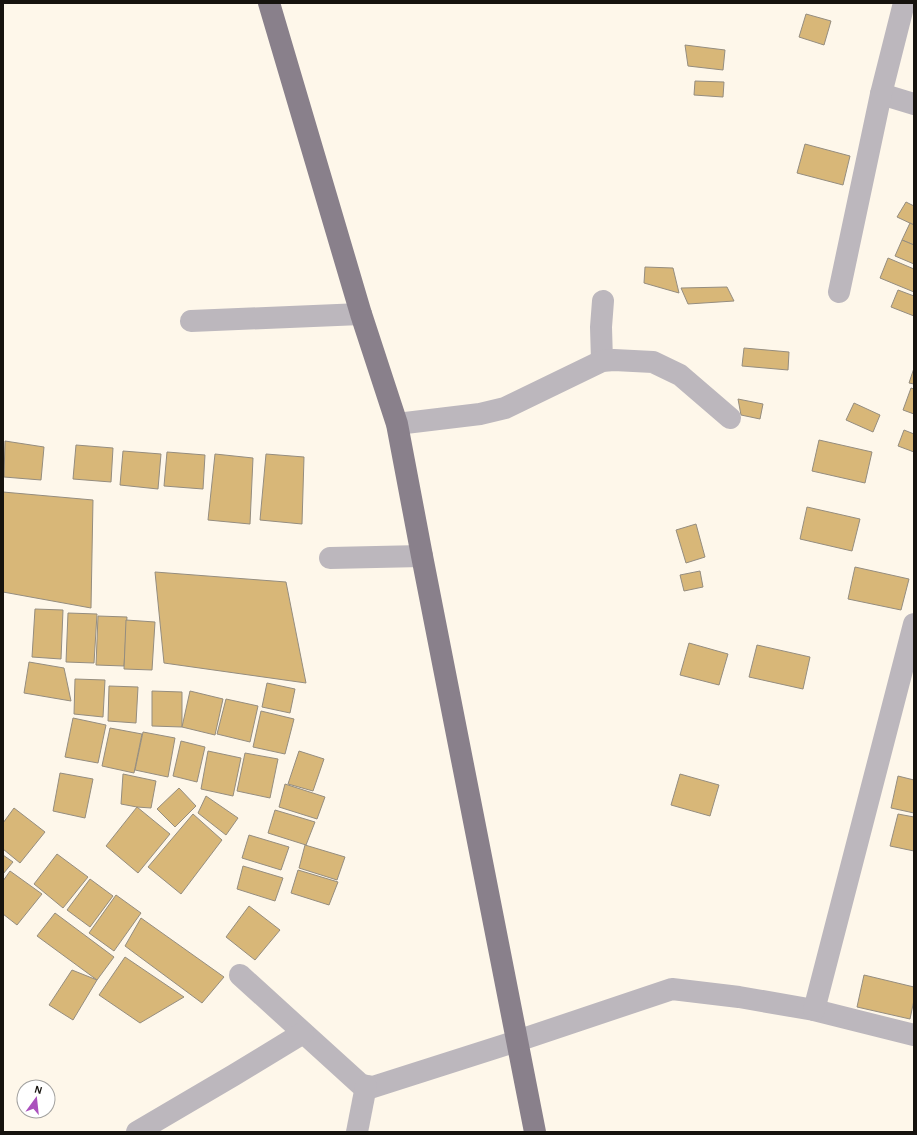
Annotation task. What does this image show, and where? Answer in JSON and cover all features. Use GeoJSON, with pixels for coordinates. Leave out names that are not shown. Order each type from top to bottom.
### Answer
{"type":"FeatureCollection","features":[{"type":"Feature","properties":{"kind":"main road"},"geometry":{"type":"LineString","coordinates":[[269,3],[361,314],[397,424],[535,1132]]}},
{"type":"Feature","properties":{"kind":"street"},"geometry":{"type":"LineString","coordinates":[[839,292],[881,94],[904,3]]}},
{"type":"Feature","properties":{"kind":"street"},"geometry":{"type":"LineString","coordinates":[[881,94],[914,104]]}},
{"type":"Feature","properties":{"kind":"street"},"geometry":{"type":"LineString","coordinates":[[602,361],[601,327],[603,301]]}},
{"type":"Feature","properties":{"kind":"street"},"geometry":{"type":"LineString","coordinates":[[191,321],[361,314]]}},
{"type":"Feature","properties":{"kind":"street"},"geometry":{"type":"LineString","coordinates":[[397,424],[480,414],[505,408],[602,361],[614,360],[653,362],[680,375],[730,418]]}},
{"type":"Feature","properties":{"kind":"street"},"geometry":{"type":"LineString","coordinates":[[330,558],[422,556]]}},
{"type":"Feature","properties":{"kind":"street"},"geometry":{"type":"LineString","coordinates":[[814,1010],[914,624]]}},
{"type":"Feature","properties":{"kind":"street"},"geometry":{"type":"LineString","coordinates":[[240,975],[360,1084],[373,1087],[517,1042],[672,989],[814,1010],[914,1035]]}},
{"type":"Feature","properties":{"kind":"street"},"geometry":{"type":"LineString","coordinates":[[137,1132],[303,1033]]}},
{"type":"Feature","properties":{"kind":"street"},"geometry":{"type":"LineString","coordinates":[[357,1132],[366,1086]]}},
{"type":"Feature","properties":{"kind":"building"},"geometry":{"type":"Polygon","coordinates":[[[806,14],[831,21],[824,45],[799,37],[806,14]]]}},
{"type":"Feature","properties":{"kind":"building"},"geometry":{"type":"Polygon","coordinates":[[[685,45],[725,50],[723,70],[688,66],[685,45]]]}},
{"type":"Feature","properties":{"kind":"building"},"geometry":{"type":"Polygon","coordinates":[[[695,81],[724,82],[723,97],[694,95],[695,81]]]}},
{"type":"Feature","properties":{"kind":"building"},"geometry":{"type":"Polygon","coordinates":[[[805,144],[850,156],[843,185],[797,173],[805,144]]]}},
{"type":"Feature","properties":{"kind":"building"},"geometry":{"type":"Polygon","coordinates":[[[906,202],[914,206],[914,225],[897,217],[906,202]]]}},
{"type":"Feature","properties":{"kind":"building"},"geometry":{"type":"Polygon","coordinates":[[[910,223],[914,225],[914,245],[902,240],[910,223]]]}},
{"type":"Feature","properties":{"kind":"building"},"geometry":{"type":"Polygon","coordinates":[[[902,240],[914,245],[914,264],[895,256],[902,240]]]}},
{"type":"Feature","properties":{"kind":"building"},"geometry":{"type":"Polygon","coordinates":[[[888,258],[914,269],[914,292],[880,278],[888,258]]]}},
{"type":"Feature","properties":{"kind":"building"},"geometry":{"type":"Polygon","coordinates":[[[645,267],[673,268],[679,293],[644,283],[645,267]]]}},
{"type":"Feature","properties":{"kind":"building"},"geometry":{"type":"Polygon","coordinates":[[[727,287],[734,301],[688,304],[681,288],[727,287]]]}},
{"type":"Feature","properties":{"kind":"building"},"geometry":{"type":"Polygon","coordinates":[[[898,290],[914,296],[914,316],[891,307],[898,290]]]}},
{"type":"Feature","properties":{"kind":"building"},"geometry":{"type":"Polygon","coordinates":[[[744,348],[789,352],[788,370],[742,366],[744,348]]]}},
{"type":"Feature","properties":{"kind":"building"},"geometry":{"type":"Polygon","coordinates":[[[914,368],[914,384],[909,383],[914,368]]]}},
{"type":"Feature","properties":{"kind":"building"},"geometry":{"type":"Polygon","coordinates":[[[911,388],[914,389],[914,414],[903,410],[911,388]]]}},
{"type":"Feature","properties":{"kind":"building"},"geometry":{"type":"Polygon","coordinates":[[[738,399],[763,404],[760,419],[741,415],[738,399]]]}},
{"type":"Feature","properties":{"kind":"building"},"geometry":{"type":"Polygon","coordinates":[[[854,403],[880,415],[873,432],[846,420],[854,403]]]}},
{"type":"Feature","properties":{"kind":"building"},"geometry":{"type":"Polygon","coordinates":[[[904,430],[914,434],[914,452],[898,446],[904,430]]]}},
{"type":"Feature","properties":{"kind":"building"},"geometry":{"type":"Polygon","coordinates":[[[819,440],[872,452],[865,483],[812,471],[819,440]]]}},
{"type":"Feature","properties":{"kind":"building"},"geometry":{"type":"Polygon","coordinates":[[[5,441],[44,447],[41,480],[4,477],[5,441]]]}},
{"type":"Feature","properties":{"kind":"building"},"geometry":{"type":"Polygon","coordinates":[[[76,445],[113,448],[111,482],[73,479],[76,445]]]}},
{"type":"Feature","properties":{"kind":"building"},"geometry":{"type":"Polygon","coordinates":[[[123,451],[161,454],[158,489],[120,485],[123,451]]]}},
{"type":"Feature","properties":{"kind":"building"},"geometry":{"type":"Polygon","coordinates":[[[167,452],[205,455],[203,489],[164,486],[167,452]]]}},
{"type":"Feature","properties":{"kind":"building"},"geometry":{"type":"Polygon","coordinates":[[[215,454],[253,458],[250,524],[208,520],[215,454]]]}},
{"type":"Feature","properties":{"kind":"building"},"geometry":{"type":"Polygon","coordinates":[[[266,454],[304,457],[302,524],[260,520],[266,454]]]}},
{"type":"Feature","properties":{"kind":"building"},"geometry":{"type":"Polygon","coordinates":[[[3,492],[93,500],[91,608],[3,592],[3,492]]]}},
{"type":"Feature","properties":{"kind":"building"},"geometry":{"type":"Polygon","coordinates":[[[807,507],[860,519],[852,551],[800,539],[807,507]]]}},
{"type":"Feature","properties":{"kind":"building"},"geometry":{"type":"Polygon","coordinates":[[[696,524],[705,557],[686,563],[676,530],[696,524]]]}},
{"type":"Feature","properties":{"kind":"building"},"geometry":{"type":"Polygon","coordinates":[[[855,567],[909,579],[901,610],[848,599],[855,567]]]}},
{"type":"Feature","properties":{"kind":"building"},"geometry":{"type":"Polygon","coordinates":[[[700,571],[703,587],[684,591],[680,575],[700,571]]]}},
{"type":"Feature","properties":{"kind":"building"},"geometry":{"type":"Polygon","coordinates":[[[155,572],[286,582],[306,683],[164,663],[155,572]]]}},
{"type":"Feature","properties":{"kind":"building"},"geometry":{"type":"Polygon","coordinates":[[[35,609],[63,610],[61,659],[32,657],[35,609]]]}},
{"type":"Feature","properties":{"kind":"building"},"geometry":{"type":"Polygon","coordinates":[[[68,613],[97,614],[94,663],[66,662],[68,613]]]}},
{"type":"Feature","properties":{"kind":"building"},"geometry":{"type":"Polygon","coordinates":[[[98,616],[127,617],[124,666],[96,665],[98,616]]]}},
{"type":"Feature","properties":{"kind":"building"},"geometry":{"type":"Polygon","coordinates":[[[126,620],[155,622],[152,670],[124,669],[126,620]]]}},
{"type":"Feature","properties":{"kind":"building"},"geometry":{"type":"Polygon","coordinates":[[[689,643],[728,654],[719,685],[680,675],[689,643]]]}},
{"type":"Feature","properties":{"kind":"building"},"geometry":{"type":"Polygon","coordinates":[[[757,645],[810,657],[803,689],[749,677],[757,645]]]}},
{"type":"Feature","properties":{"kind":"building"},"geometry":{"type":"Polygon","coordinates":[[[29,662],[64,668],[71,701],[24,693],[29,662]]]}},
{"type":"Feature","properties":{"kind":"building"},"geometry":{"type":"Polygon","coordinates":[[[75,679],[105,680],[103,717],[74,714],[75,679]]]}},
{"type":"Feature","properties":{"kind":"building"},"geometry":{"type":"Polygon","coordinates":[[[267,683],[295,689],[290,713],[262,707],[267,683]]]}},
{"type":"Feature","properties":{"kind":"building"},"geometry":{"type":"Polygon","coordinates":[[[109,686],[138,687],[136,723],[108,721],[109,686]]]}},
{"type":"Feature","properties":{"kind":"building"},"geometry":{"type":"Polygon","coordinates":[[[152,691],[182,692],[182,727],[152,726],[152,691]]]}},
{"type":"Feature","properties":{"kind":"building"},"geometry":{"type":"Polygon","coordinates":[[[190,691],[223,699],[215,735],[182,727],[190,691]]]}},
{"type":"Feature","properties":{"kind":"building"},"geometry":{"type":"Polygon","coordinates":[[[226,699],[258,706],[250,742],[217,734],[226,699]]]}},
{"type":"Feature","properties":{"kind":"building"},"geometry":{"type":"Polygon","coordinates":[[[261,711],[294,719],[285,754],[253,747],[261,711]]]}},
{"type":"Feature","properties":{"kind":"building"},"geometry":{"type":"Polygon","coordinates":[[[73,718],[106,725],[98,763],[65,757],[73,718]]]}},
{"type":"Feature","properties":{"kind":"building"},"geometry":{"type":"Polygon","coordinates":[[[110,728],[142,734],[134,773],[102,766],[110,728]]]}},
{"type":"Feature","properties":{"kind":"building"},"geometry":{"type":"Polygon","coordinates":[[[143,732],[175,738],[168,777],[135,770],[143,732]]]}},
{"type":"Feature","properties":{"kind":"building"},"geometry":{"type":"Polygon","coordinates":[[[181,741],[205,747],[197,782],[173,776],[181,741]]]}},
{"type":"Feature","properties":{"kind":"building"},"geometry":{"type":"Polygon","coordinates":[[[208,751],[241,758],[233,796],[201,789],[208,751]]]}},
{"type":"Feature","properties":{"kind":"building"},"geometry":{"type":"Polygon","coordinates":[[[299,751],[324,759],[313,791],[288,784],[299,751]]]}},
{"type":"Feature","properties":{"kind":"building"},"geometry":{"type":"Polygon","coordinates":[[[245,753],[278,759],[270,798],[237,791],[245,753]]]}},
{"type":"Feature","properties":{"kind":"building"},"geometry":{"type":"Polygon","coordinates":[[[60,773],[93,779],[85,818],[53,811],[60,773]]]}},
{"type":"Feature","properties":{"kind":"building"},"geometry":{"type":"Polygon","coordinates":[[[123,774],[156,781],[151,808],[121,804],[123,774]]]}},
{"type":"Feature","properties":{"kind":"building"},"geometry":{"type":"Polygon","coordinates":[[[680,774],[719,785],[710,816],[671,805],[680,774]]]}},
{"type":"Feature","properties":{"kind":"building"},"geometry":{"type":"Polygon","coordinates":[[[898,776],[914,780],[914,813],[891,808],[898,776]]]}},
{"type":"Feature","properties":{"kind":"building"},"geometry":{"type":"Polygon","coordinates":[[[285,784],[325,797],[317,819],[279,807],[285,784]]]}},
{"type":"Feature","properties":{"kind":"building"},"geometry":{"type":"Polygon","coordinates":[[[179,788],[196,806],[175,827],[157,809],[179,788]]]}},
{"type":"Feature","properties":{"kind":"building"},"geometry":{"type":"Polygon","coordinates":[[[206,796],[238,818],[226,835],[198,813],[206,796]]]}},
{"type":"Feature","properties":{"kind":"building"},"geometry":{"type":"Polygon","coordinates":[[[137,807],[170,834],[138,873],[106,846],[137,807]]]}},
{"type":"Feature","properties":{"kind":"building"},"geometry":{"type":"Polygon","coordinates":[[[14,808],[45,832],[20,863],[3,849],[3,823],[14,808]]]}},
{"type":"Feature","properties":{"kind":"building"},"geometry":{"type":"Polygon","coordinates":[[[275,810],[315,822],[306,845],[268,833],[275,810]]]}},
{"type":"Feature","properties":{"kind":"building"},"geometry":{"type":"Polygon","coordinates":[[[193,814],[222,840],[181,894],[148,867],[193,814]]]}},
{"type":"Feature","properties":{"kind":"building"},"geometry":{"type":"Polygon","coordinates":[[[898,814],[914,817],[914,851],[890,846],[898,814]]]}},
{"type":"Feature","properties":{"kind":"building"},"geometry":{"type":"Polygon","coordinates":[[[249,835],[289,847],[281,870],[242,858],[249,835]]]}},
{"type":"Feature","properties":{"kind":"building"},"geometry":{"type":"Polygon","coordinates":[[[305,845],[345,857],[337,880],[299,868],[305,845]]]}},
{"type":"Feature","properties":{"kind":"building"},"geometry":{"type":"Polygon","coordinates":[[[57,854],[88,877],[63,908],[34,884],[57,854]]]}},
{"type":"Feature","properties":{"kind":"building"},"geometry":{"type":"Polygon","coordinates":[[[3,855],[13,862],[3,874],[3,855]]]}},
{"type":"Feature","properties":{"kind":"building"},"geometry":{"type":"Polygon","coordinates":[[[243,866],[283,878],[275,901],[237,889],[243,866]]]}},
{"type":"Feature","properties":{"kind":"building"},"geometry":{"type":"Polygon","coordinates":[[[298,870],[338,882],[329,905],[291,893],[298,870]]]}},
{"type":"Feature","properties":{"kind":"building"},"geometry":{"type":"Polygon","coordinates":[[[10,871],[42,894],[17,925],[3,914],[3,881],[10,871]]]}},
{"type":"Feature","properties":{"kind":"building"},"geometry":{"type":"Polygon","coordinates":[[[90,879],[113,896],[90,927],[67,910],[90,879]]]}},
{"type":"Feature","properties":{"kind":"building"},"geometry":{"type":"Polygon","coordinates":[[[116,895],[141,913],[114,951],[89,933],[116,895]]]}},
{"type":"Feature","properties":{"kind":"building"},"geometry":{"type":"Polygon","coordinates":[[[249,906],[280,930],[255,960],[226,937],[249,906]]]}},
{"type":"Feature","properties":{"kind":"building"},"geometry":{"type":"Polygon","coordinates":[[[55,913],[114,957],[97,980],[37,936],[55,913]]]}},
{"type":"Feature","properties":{"kind":"building"},"geometry":{"type":"Polygon","coordinates":[[[141,918],[224,977],[202,1003],[125,946],[141,918]]]}},
{"type":"Feature","properties":{"kind":"building"},"geometry":{"type":"Polygon","coordinates":[[[125,957],[184,997],[140,1023],[99,995],[125,957]]]}},
{"type":"Feature","properties":{"kind":"building"},"geometry":{"type":"Polygon","coordinates":[[[72,970],[97,980],[73,1020],[49,1005],[72,970]]]}},
{"type":"Feature","properties":{"kind":"building"},"geometry":{"type":"Polygon","coordinates":[[[864,975],[914,987],[914,1000],[910,1019],[857,1007],[864,975]]]}}]}
